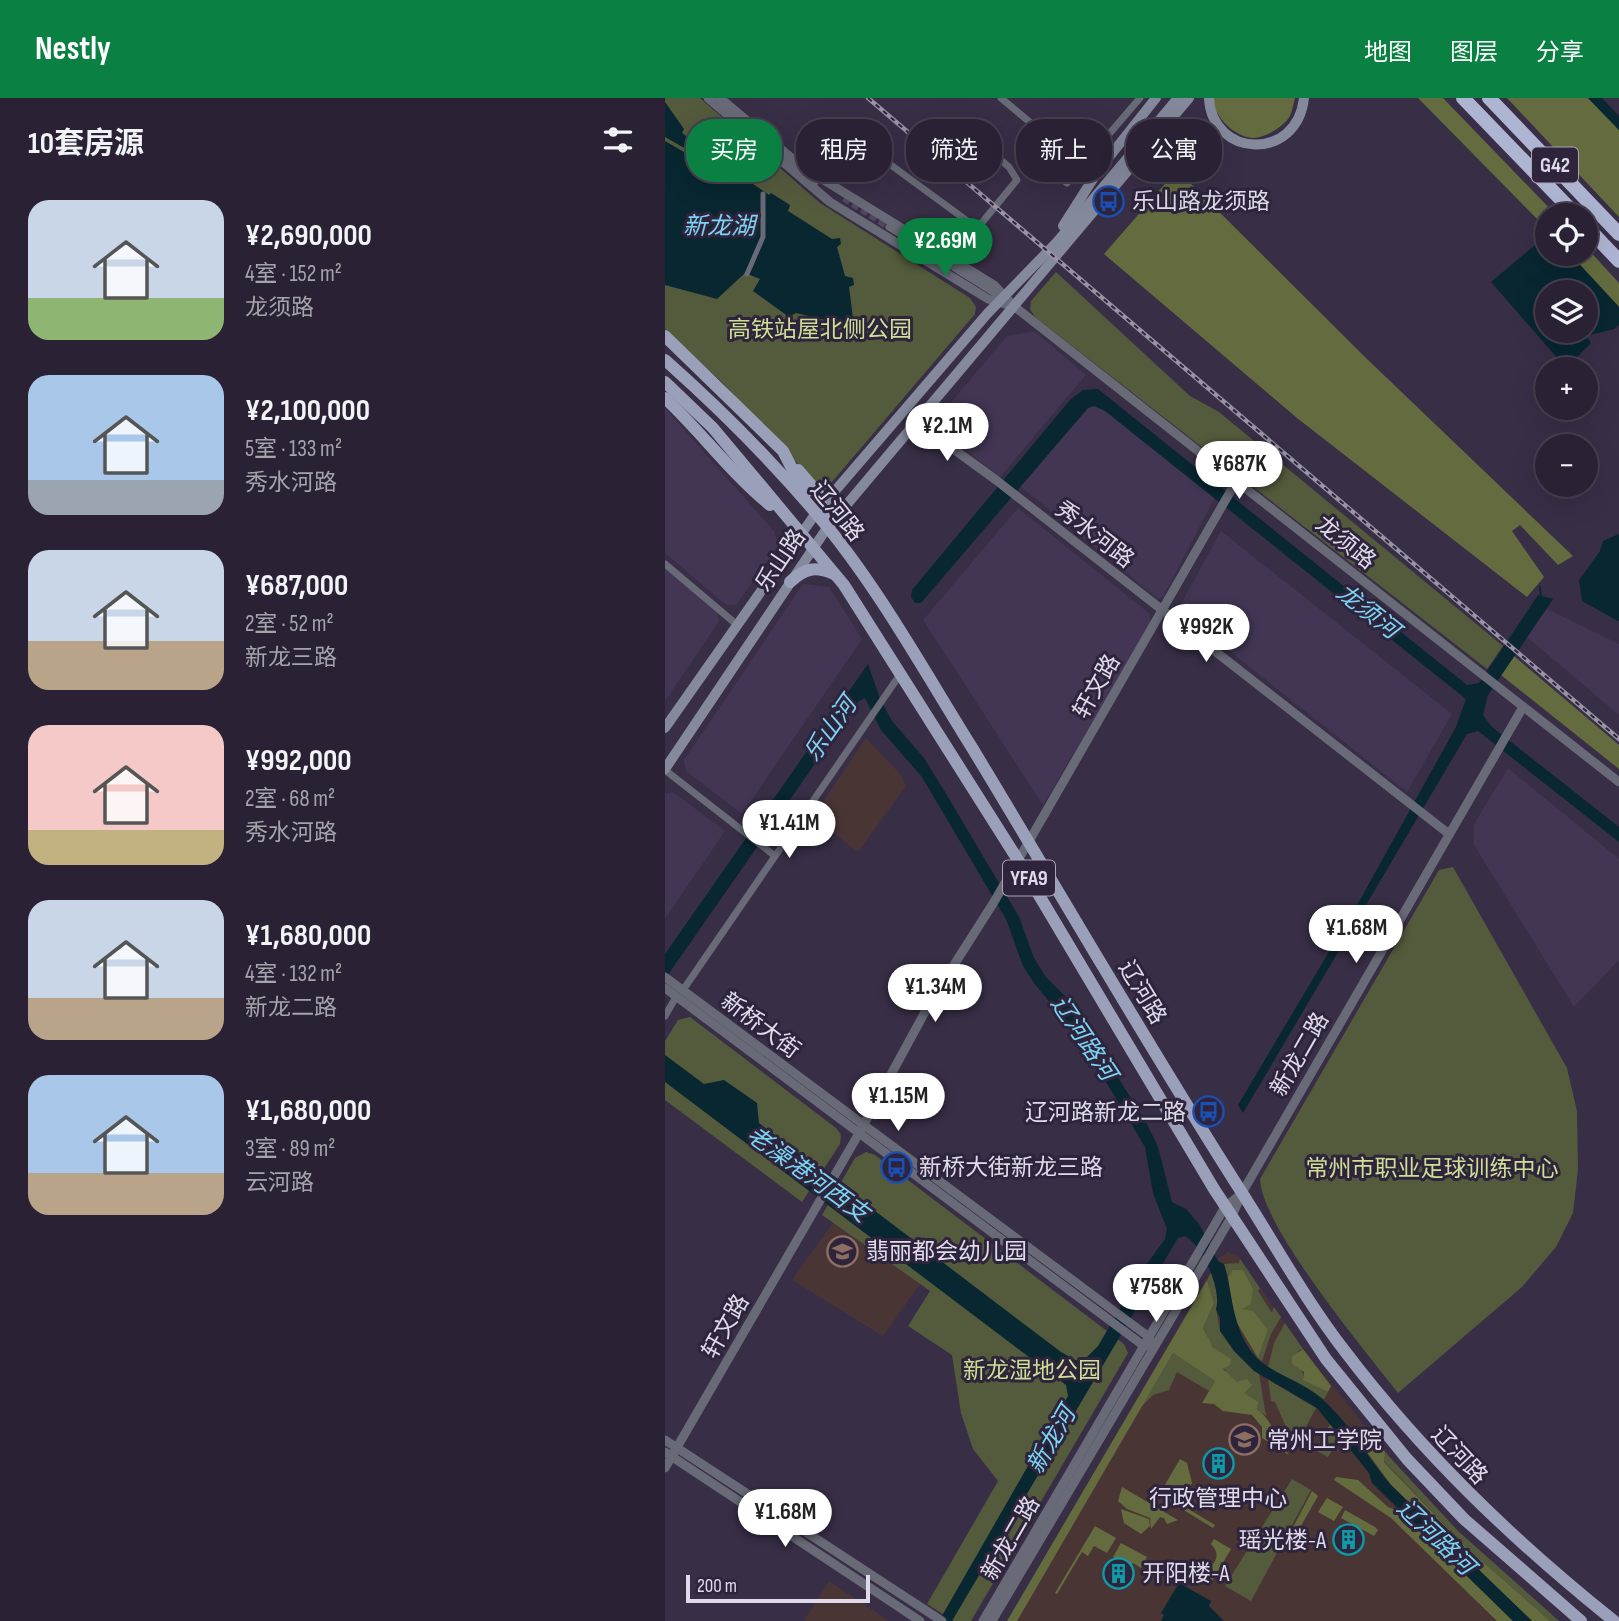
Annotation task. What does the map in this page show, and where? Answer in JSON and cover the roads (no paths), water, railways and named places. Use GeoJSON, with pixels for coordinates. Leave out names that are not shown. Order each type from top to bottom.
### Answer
{"type":"FeatureCollection","features":[{"type":"Feature","properties":{"kind":"highway","name":"G42"},"geometry":{"type":"LineString","coordinates":[[1464,98],[1565,203]]}},
{"type":"Feature","properties":{"kind":"highway","name":"G42"},"geometry":{"type":"LineString","coordinates":[[1489,98],[1619,234]]}},
{"type":"Feature","properties":{"kind":"highway"},"geometry":{"type":"LineString","coordinates":[[1598,239],[1619,261]]}},
{"type":"Feature","properties":{"kind":"main road"},"geometry":{"type":"LineString","coordinates":[[1037,264],[1098,171],[1156,98]]}},
{"type":"Feature","properties":{"kind":"main road","name":"乐山路"},"geometry":{"type":"LineString","coordinates":[[665,728],[819,510],[1002,299],[1037,264],[1178,98]]}},
{"type":"Feature","properties":{"kind":"main road","name":"乐山路"},"geometry":{"type":"LineString","coordinates":[[665,770],[827,528],[1189,98]]}},
{"type":"Feature","properties":{"kind":"main road"},"geometry":{"type":"LineString","coordinates":[[1209,98],[1209,109],[1217,124],[1229,137],[1245,144],[1260,145],[1278,142],[1290,132],[1300,117],[1304,98]]}},
{"type":"Feature","properties":{"kind":"main road"},"geometry":{"type":"LineString","coordinates":[[665,336],[783,451],[819,510]]}},
{"type":"Feature","properties":{"kind":"main road","name":"辽河路"},"geometry":{"type":"LineString","coordinates":[[665,360],[714,404],[819,510],[827,528],[916,657],[1242,1193],[1342,1347],[1422,1445],[1527,1549],[1614,1621]]}},
{"type":"Feature","properties":{"kind":"main road","name":"辽河路"},"geometry":{"type":"LineString","coordinates":[[665,382],[699,413],[802,532],[836,575],[902,672],[1229,1211],[1326,1359],[1407,1459],[1464,1519],[1581,1621]]}},
{"type":"Feature","properties":{"kind":"main road"},"geometry":{"type":"LineString","coordinates":[[665,398],[696,427],[738,478],[802,532]]}},
{"type":"Feature","properties":{"kind":"main road"},"geometry":{"type":"LineString","coordinates":[[790,582],[802,571],[812,568],[836,575]]}},
{"type":"Feature","properties":{"kind":"street","name":"龙须路"},"geometry":{"type":"LineString","coordinates":[[708,98],[831,202],[1002,299]]}},
{"type":"Feature","properties":{"kind":"street","name":"龙须路"},"geometry":{"type":"LineString","coordinates":[[720,98],[796,159]]}},
{"type":"Feature","properties":{"kind":"street"},"geometry":{"type":"LineString","coordinates":[[1001,98],[1026,119]]}},
{"type":"Feature","properties":{"kind":"street"},"geometry":{"type":"LineString","coordinates":[[1112,131],[1140,98]]}},
{"type":"Feature","properties":{"kind":"street"},"geometry":{"type":"LineString","coordinates":[[915,182],[976,225],[985,220],[1017,180],[1002,161]]}},
{"type":"Feature","properties":{"kind":"street"},"geometry":{"type":"LineString","coordinates":[[812,187],[815,182]]}},
{"type":"Feature","properties":{"kind":"street","name":"龙须路"},"geometry":{"type":"LineString","coordinates":[[826,182],[1015,307],[1619,782]]}},
{"type":"Feature","properties":{"kind":"street"},"geometry":{"type":"LineString","coordinates":[[747,274],[763,237],[763,194]]}},
{"type":"Feature","properties":{"kind":"street"},"geometry":{"type":"LineString","coordinates":[[889,227],[1002,299]]}},
{"type":"Feature","properties":{"kind":"street","name":"秀水河路"},"geometry":{"type":"LineString","coordinates":[[915,421],[996,480],[1449,834]]}},
{"type":"Feature","properties":{"kind":"street","name":"轩文路"},"geometry":{"type":"LineString","coordinates":[[863,1126],[931,1001],[1029,842],[1237,480]]}},
{"type":"Feature","properties":{"kind":"street"},"geometry":{"type":"LineString","coordinates":[[665,564],[736,624]]}},
{"type":"Feature","properties":{"kind":"street"},"geometry":{"type":"LineString","coordinates":[[665,1016],[902,672]]}},
{"type":"Feature","properties":{"kind":"street","name":"新龙二路"},"geometry":{"type":"LineString","coordinates":[[1242,1193],[1523,707]]}},
{"type":"Feature","properties":{"kind":"street"},"geometry":{"type":"LineString","coordinates":[[665,770],[775,856]]}},
{"type":"Feature","properties":{"kind":"street","name":"新桥大街"},"geometry":{"type":"LineString","coordinates":[[665,977],[680,994],[858,1135],[1112,1315]]}},
{"type":"Feature","properties":{"kind":"street","name":"新桥大街"},"geometry":{"type":"LineString","coordinates":[[665,988],[680,994],[863,1126],[1149,1343]]}},
{"type":"Feature","properties":{"kind":"street"},"geometry":{"type":"LineString","coordinates":[[858,1135],[863,1126]]}},
{"type":"Feature","properties":{"kind":"street","name":"轩文路"},"geometry":{"type":"LineString","coordinates":[[665,1468],[671,1452],[858,1135]]}},
{"type":"Feature","properties":{"kind":"street"},"geometry":{"type":"LineString","coordinates":[[1229,1211],[1242,1193]]}},
{"type":"Feature","properties":{"kind":"street","name":"新龙二路"},"geometry":{"type":"LineString","coordinates":[[983,1621],[1229,1211]]}},
{"type":"Feature","properties":{"kind":"street","name":"新龙二路"},"geometry":{"type":"LineString","coordinates":[[992,1621],[1149,1343]]}},
{"type":"Feature","properties":{"kind":"street"},"geometry":{"type":"LineString","coordinates":[[665,1440],[671,1452],[920,1621]]}},
{"type":"Feature","properties":{"kind":"street"},"geometry":{"type":"LineString","coordinates":[[671,1452],[941,1620]]}},
{"type":"Feature","properties":{"kind":"water"},"geometry":{"type":"Polygon","coordinates":[[[1588,98],[1602,98],[1619,116],[1619,130],[1588,98]]]}},
{"type":"Feature","properties":{"kind":"water"},"geometry":{"type":"Polygon","coordinates":[[[665,102],[684,129],[682,133],[686,136],[686,149],[665,137],[665,102]]]}},
{"type":"Feature","properties":{"kind":"water","name":"新龙湖"},"geometry":{"type":"Polygon","coordinates":[[[665,141],[686,153],[686,182],[750,182],[790,205],[788,211],[832,239],[840,238],[841,244],[837,247],[845,276],[853,278],[854,285],[849,287],[853,318],[859,320],[858,328],[796,313],[789,317],[753,291],[760,279],[745,273],[717,299],[665,285],[665,141]]]}},
{"type":"Feature","properties":{"kind":"water"},"geometry":{"type":"Polygon","coordinates":[[[1535,245],[1535,266],[1581,266],[1594,280],[1535,280],[1535,332],[1491,282],[1535,245]]]}},
{"type":"Feature","properties":{"kind":"water"},"geometry":{"type":"Polygon","coordinates":[[[1598,284],[1619,307],[1619,325],[1598,333],[1598,284]]]}},
{"type":"Feature","properties":{"kind":"water"},"geometry":{"type":"Polygon","coordinates":[[[1544,343],[1591,343],[1577,357],[1556,357],[1544,343]]]}},
{"type":"Feature","properties":{"kind":"water","name":"龙须河"},"geometry":{"type":"Polygon","coordinates":[[[1098,389],[1467,685],[1479,683],[1538,595],[1553,599],[1488,695],[1483,715],[1492,727],[1619,827],[1619,842],[1478,731],[1467,734],[1243,1113],[1238,1105],[1361,898],[1456,727],[1466,699],[1105,411],[1094,406],[1088,408],[921,603],[915,603],[911,597],[912,590],[1070,400],[1083,390],[1098,389]]]}},
{"type":"Feature","properties":{"kind":"water"},"geometry":{"type":"Polygon","coordinates":[[[1619,534],[1618,621],[1582,601],[1579,580],[1600,551],[1603,541],[1619,534]]]}},
{"type":"Feature","properties":{"kind":"water"},"geometry":{"type":"Polygon","coordinates":[[[868,664],[880,699],[892,721],[924,758],[945,792],[1019,917],[1034,958],[1045,976],[1072,1003],[1148,1126],[1158,1147],[1172,1202],[1186,1209],[1199,1224],[1218,1261],[1224,1264],[1237,1323],[1247,1345],[1260,1361],[1321,1398],[1350,1429],[1392,1486],[1532,1621],[1513,1621],[1372,1483],[1369,1473],[1317,1408],[1254,1371],[1234,1351],[1220,1331],[1214,1280],[1204,1258],[1185,1236],[1178,1238],[952,1621],[939,1621],[1068,1396],[1066,1385],[665,1082],[665,1055],[704,1084],[724,1080],[757,1103],[759,1123],[1061,1352],[1081,1363],[1098,1346],[1143,1269],[1165,1239],[1167,1229],[1153,1193],[1145,1147],[1082,1042],[1023,966],[1006,919],[922,777],[881,730],[865,698],[858,702],[665,979],[665,954],[868,664]]]}},
{"type":"Feature","properties":{"kind":"water"},"geometry":{"type":"Polygon","coordinates":[[[1179,1583],[1211,1601],[1209,1606],[1224,1621],[1161,1621],[1164,1615],[1161,1613],[1179,1583]]]}},
{"type":"Feature","properties":{"kind":"waterway"},"geometry":{"type":"LineString","coordinates":[[1540,587],[1541,598]]}},
{"type":"Feature","properties":{"kind":"tunnel"},"geometry":{"type":"LineString","coordinates":[[844,198],[889,227]]}},
{"type":"Feature","properties":{"kind":"railway"},"geometry":{"type":"LineString","coordinates":[[868,98],[1619,739]]}},
{"type":"Feature","properties":{"kind":"place","name":"乐山路龙须路"},"geometry":{"type":"Point","coordinates":[1109,201]}},
{"type":"Feature","properties":{"kind":"place","name":"辽河路新龙二路"},"geometry":{"type":"Point","coordinates":[1209,1112]}},
{"type":"Feature","properties":{"kind":"place","name":"新桥大街新龙三路"},"geometry":{"type":"Point","coordinates":[896,1167]}},
{"type":"Feature","properties":{"kind":"place","name":"翡丽都会幼儿园"},"geometry":{"type":"Point","coordinates":[843,1251]}},
{"type":"Feature","properties":{"kind":"place","name":"常州工学院"},"geometry":{"type":"Point","coordinates":[1244,1440]}},
{"type":"Feature","properties":{"kind":"place","name":"行政管理中心"},"geometry":{"type":"Point","coordinates":[1218,1464]}},
{"type":"Feature","properties":{"kind":"place","name":"瑶光楼-A"},"geometry":{"type":"Point","coordinates":[1349,1540]}},
{"type":"Feature","properties":{"kind":"place","name":"开阳楼-A"},"geometry":{"type":"Point","coordinates":[1119,1573]}},
{"type":"Feature","properties":{"kind":"park label","name":"高铁站屋北侧公园"},"geometry":{"type":"Point","coordinates":[820,329]}},
{"type":"Feature","properties":{"kind":"park label","name":"常州市职业足球训练中心"},"geometry":{"type":"Point","coordinates":[1432,1168]}},
{"type":"Feature","properties":{"kind":"park label","name":"新龙湿地公园"},"geometry":{"type":"Point","coordinates":[1032,1370]}},
{"type":"Feature","properties":{"kind":"water label","name":"乐山河"},"geometry":{"type":"Point","coordinates":[830,729]}},
{"type":"Feature","properties":{"kind":"water label","name":"辽河路河"},"geometry":{"type":"Point","coordinates":[1084,1038]}},
{"type":"Feature","properties":{"kind":"water label","name":"老澡港河西支"},"geometry":{"type":"Point","coordinates":[808,1174]}},
{"type":"Feature","properties":{"kind":"water label","name":"新龙河"},"geometry":{"type":"Point","coordinates":[1051,1440]}},
{"type":"Feature","properties":{"kind":"water label","name":"辽河路河"},"geometry":{"type":"Point","coordinates":[1436,1537]}}]}
